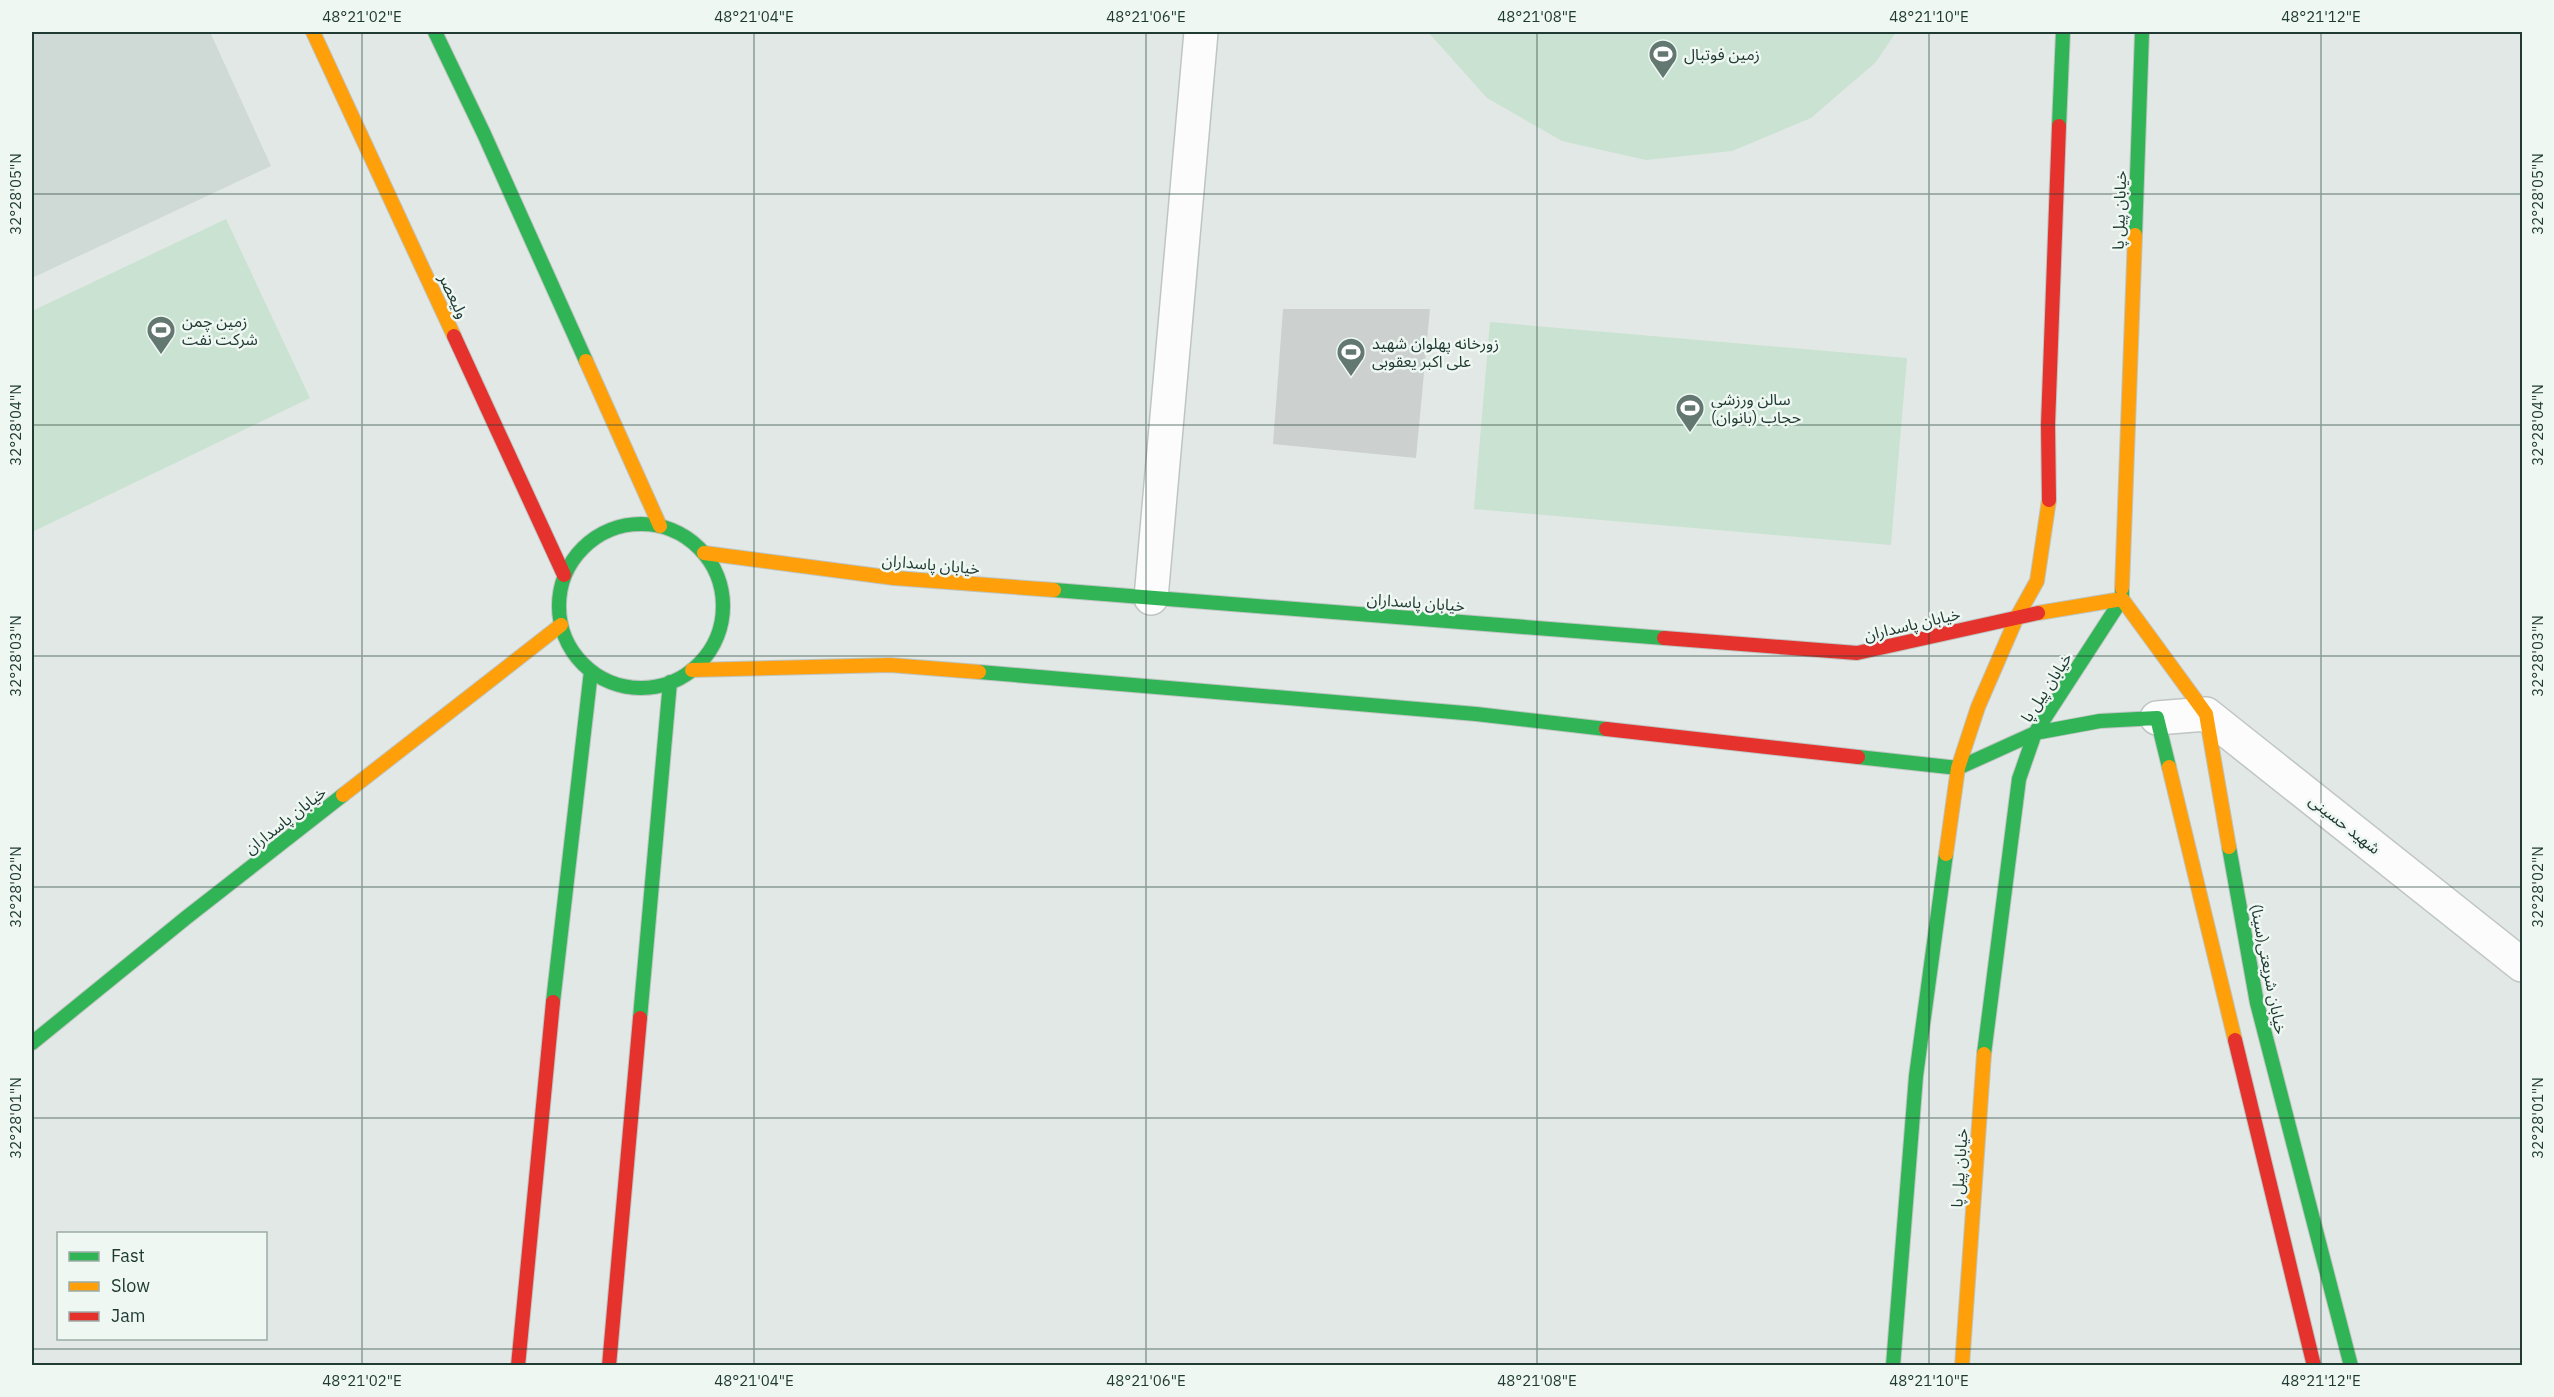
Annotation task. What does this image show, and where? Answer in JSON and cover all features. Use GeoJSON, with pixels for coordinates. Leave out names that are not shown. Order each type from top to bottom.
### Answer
{"type":"FeatureCollection","features":[{"type":"Feature","properties":{"kind":"main road","name":"ولیعصر"},"geometry":{"type":"LineString","coordinates":[[313,32],[564,575]]}},
{"type":"Feature","properties":{"kind":"main road"},"geometry":{"type":"LineString","coordinates":[[435,32],[484,134],[660,526]]}},
{"type":"Feature","properties":{"kind":"main road"},"geometry":{"type":"LineString","coordinates":[[1893,1365],[1916,1076],[1958,768],[1978,707],[2017,617],[2037,581],[2049,509],[2048,425],[2063,32]]}},
{"type":"Feature","properties":{"kind":"main road","name":"خیابان پیل پا"},"geometry":{"type":"LineString","coordinates":[[1962,1365],[1984,1050],[2019,779],[2035,733],[2122,599],[2142,32]]}},
{"type":"Feature","properties":{"kind":"main road"},"geometry":{"type":"LineString","coordinates":[[637,524],[660,526],[684,536],[704,553],[717,575],[723,600],[721,626],[710,650],[692,669],[670,682],[643,688],[615,684],[591,671],[572,650],[561,626],[558,597],[564,575],[576,555],[593,539],[614,528],[637,524]]}},
{"type":"Feature","properties":{"kind":"main road","name":"خیابان پاسداران"},"geometry":{"type":"LineString","coordinates":[[704,553],[894,578],[1857,653],[2017,617],[2122,599]]}},
{"type":"Feature","properties":{"kind":"main road","name":"خیابان شریعتی(سینا)"},"geometry":{"type":"LineString","coordinates":[[2122,599],[2205,714],[2257,1003],[2351,1365]]}},
{"type":"Feature","properties":{"kind":"main road","name":"خیابان پاسداران"},"geometry":{"type":"LineString","coordinates":[[32,1043],[206,903],[561,626]]}},
{"type":"Feature","properties":{"kind":"main road"},"geometry":{"type":"LineString","coordinates":[[692,669],[902,666],[1476,714],[1958,768],[2035,733],[2100,721],[2157,718],[2314,1365]]}},
{"type":"Feature","properties":{"kind":"main road"},"geometry":{"type":"LineString","coordinates":[[518,1365],[544,1080],[591,671]]}},
{"type":"Feature","properties":{"kind":"main road"},"geometry":{"type":"LineString","coordinates":[[609,1365],[670,682]]}},
{"type":"Feature","properties":{"kind":"street"},"geometry":{"type":"LineString","coordinates":[[1151,598],[1201,32]]}},
{"type":"Feature","properties":{"kind":"street"},"geometry":{"type":"LineString","coordinates":[[2157,718],[2205,714]]}},
{"type":"Feature","properties":{"kind":"street","name":"شهید حسینی"},"geometry":{"type":"LineString","coordinates":[[2205,714],[2523,965]]}},
{"type":"Feature","properties":{"kind":"shaded area"},"geometry":{"type":"Polygon","coordinates":[[[32,32],[210,32],[271,166],[32,278],[32,32]]]}},
{"type":"Feature","properties":{"kind":"green space","name":"زمین فوتبال"},"geometry":{"type":"Polygon","coordinates":[[[1428,32],[1896,32],[1876,62],[1811,118],[1732,151],[1646,160],[1562,141],[1487,98],[1428,32]]]}},
{"type":"Feature","properties":{"kind":"green space","name":"زمین چمن شرکت نفت"},"geometry":{"type":"Polygon","coordinates":[[[226,219],[310,398],[32,532],[32,311],[226,219]]]}},
{"type":"Feature","properties":{"kind":"green space","name":"سالن ورزشی حجاب (بانوان)"},"geometry":{"type":"Polygon","coordinates":[[[1490,322],[1907,358],[1891,545],[1474,509],[1490,322]]]}},
{"type":"Feature","properties":{"kind":"building","name":"زورخانه پهلوان شهید علی اکبر یعقوبی"},"geometry":{"type":"Polygon","coordinates":[[[1283,309],[1430,309],[1416,458],[1273,444],[1283,309]]]}},
{"type":"Feature","properties":{"kind":"traffic: fast"},"geometry":{"type":"LineString","coordinates":[[435,32],[484,134],[586,361]]}},
{"type":"Feature","properties":{"kind":"traffic: fast"},"geometry":{"type":"LineString","coordinates":[[2059,126],[2063,32]]}},
{"type":"Feature","properties":{"kind":"traffic: fast"},"geometry":{"type":"LineString","coordinates":[[2135,235],[2142,32]]}},
{"type":"Feature","properties":{"kind":"traffic: fast"},"geometry":{"type":"LineString","coordinates":[[641,524],[672,531],[699,548],[716,575],[723,606],[716,637],[699,664],[672,681],[641,688],[610,681],[583,664],[566,637],[559,606],[566,575],[583,548],[610,531],[641,524]]}},
{"type":"Feature","properties":{"kind":"traffic: fast"},"geometry":{"type":"LineString","coordinates":[[1984,1054],[2019,779],[2035,733],[2122,599],[2122,588]]}},
{"type":"Feature","properties":{"kind":"traffic: fast"},"geometry":{"type":"LineString","coordinates":[[1054,590],[1664,638]]}},
{"type":"Feature","properties":{"kind":"traffic: fast"},"geometry":{"type":"LineString","coordinates":[[553,1002],[591,671]]}},
{"type":"Feature","properties":{"kind":"traffic: fast"},"geometry":{"type":"LineString","coordinates":[[979,672],[1476,714],[1606,729]]}},
{"type":"Feature","properties":{"kind":"traffic: fast"},"geometry":{"type":"LineString","coordinates":[[640,1018],[670,682]]}},
{"type":"Feature","properties":{"kind":"traffic: fast"},"geometry":{"type":"LineString","coordinates":[[1858,757],[1958,768],[2035,733],[2100,721],[2157,718],[2169,767]]}},
{"type":"Feature","properties":{"kind":"traffic: fast"},"geometry":{"type":"LineString","coordinates":[[32,1043],[187,917],[343,795]]}},
{"type":"Feature","properties":{"kind":"traffic: fast"},"geometry":{"type":"LineString","coordinates":[[2229,847],[2257,1003],[2351,1366]]}},
{"type":"Feature","properties":{"kind":"traffic: fast"},"geometry":{"type":"LineString","coordinates":[[1893,1366],[1916,1076],[1946,854]]}},
{"type":"Feature","properties":{"kind":"traffic: slow"},"geometry":{"type":"LineString","coordinates":[[313,32],[454,336]]}},
{"type":"Feature","properties":{"kind":"traffic: slow"},"geometry":{"type":"LineString","coordinates":[[2122,588],[2135,235]]}},
{"type":"Feature","properties":{"kind":"traffic: slow"},"geometry":{"type":"LineString","coordinates":[[586,361],[660,526]]}},
{"type":"Feature","properties":{"kind":"traffic: slow"},"geometry":{"type":"LineString","coordinates":[[1946,854],[1958,768],[1978,707],[2017,617],[2037,581],[2049,500]]}},
{"type":"Feature","properties":{"kind":"traffic: slow"},"geometry":{"type":"LineString","coordinates":[[704,553],[894,578],[1054,590]]}},
{"type":"Feature","properties":{"kind":"traffic: slow"},"geometry":{"type":"LineString","coordinates":[[2038,613],[2122,599],[2206,714],[2229,847]]}},
{"type":"Feature","properties":{"kind":"traffic: slow"},"geometry":{"type":"LineString","coordinates":[[343,795],[561,625]]}},
{"type":"Feature","properties":{"kind":"traffic: slow"},"geometry":{"type":"LineString","coordinates":[[692,670],[890,665],[979,672]]}},
{"type":"Feature","properties":{"kind":"traffic: slow"},"geometry":{"type":"LineString","coordinates":[[2169,767],[2235,1040]]}},
{"type":"Feature","properties":{"kind":"traffic: slow"},"geometry":{"type":"LineString","coordinates":[[1962,1366],[1984,1054]]}},
{"type":"Feature","properties":{"kind":"traffic: jam"},"geometry":{"type":"LineString","coordinates":[[2049,500],[2048,425],[2059,126]]}},
{"type":"Feature","properties":{"kind":"traffic: jam"},"geometry":{"type":"LineString","coordinates":[[454,336],[564,575]]}},
{"type":"Feature","properties":{"kind":"traffic: jam"},"geometry":{"type":"LineString","coordinates":[[1664,638],[1857,653],[2038,613]]}},
{"type":"Feature","properties":{"kind":"traffic: jam"},"geometry":{"type":"LineString","coordinates":[[1606,729],[1858,757]]}},
{"type":"Feature","properties":{"kind":"traffic: jam"},"geometry":{"type":"LineString","coordinates":[[518,1366],[553,1002]]}},
{"type":"Feature","properties":{"kind":"traffic: jam"},"geometry":{"type":"LineString","coordinates":[[609,1366],[640,1018]]}},
{"type":"Feature","properties":{"kind":"traffic: jam"},"geometry":{"type":"LineString","coordinates":[[2235,1040],[2314,1366]]}},
{"type":"Feature","properties":{"kind":"place","name":"زمین فوتبال"},"geometry":{"type":"Point","coordinates":[1663,80]}},
{"type":"Feature","properties":{"kind":"place","name":"زمین چمن شرکت نفت"},"geometry":{"type":"Point","coordinates":[161,356]}},
{"type":"Feature","properties":{"kind":"place","name":"زورخانه پهلوان شهید علی اکبر یعقوبی"},"geometry":{"type":"Point","coordinates":[1351,378]}},
{"type":"Feature","properties":{"kind":"place","name":"سالن ورزشی حجاب (بانوان)"},"geometry":{"type":"Point","coordinates":[1690,434]}}]}
